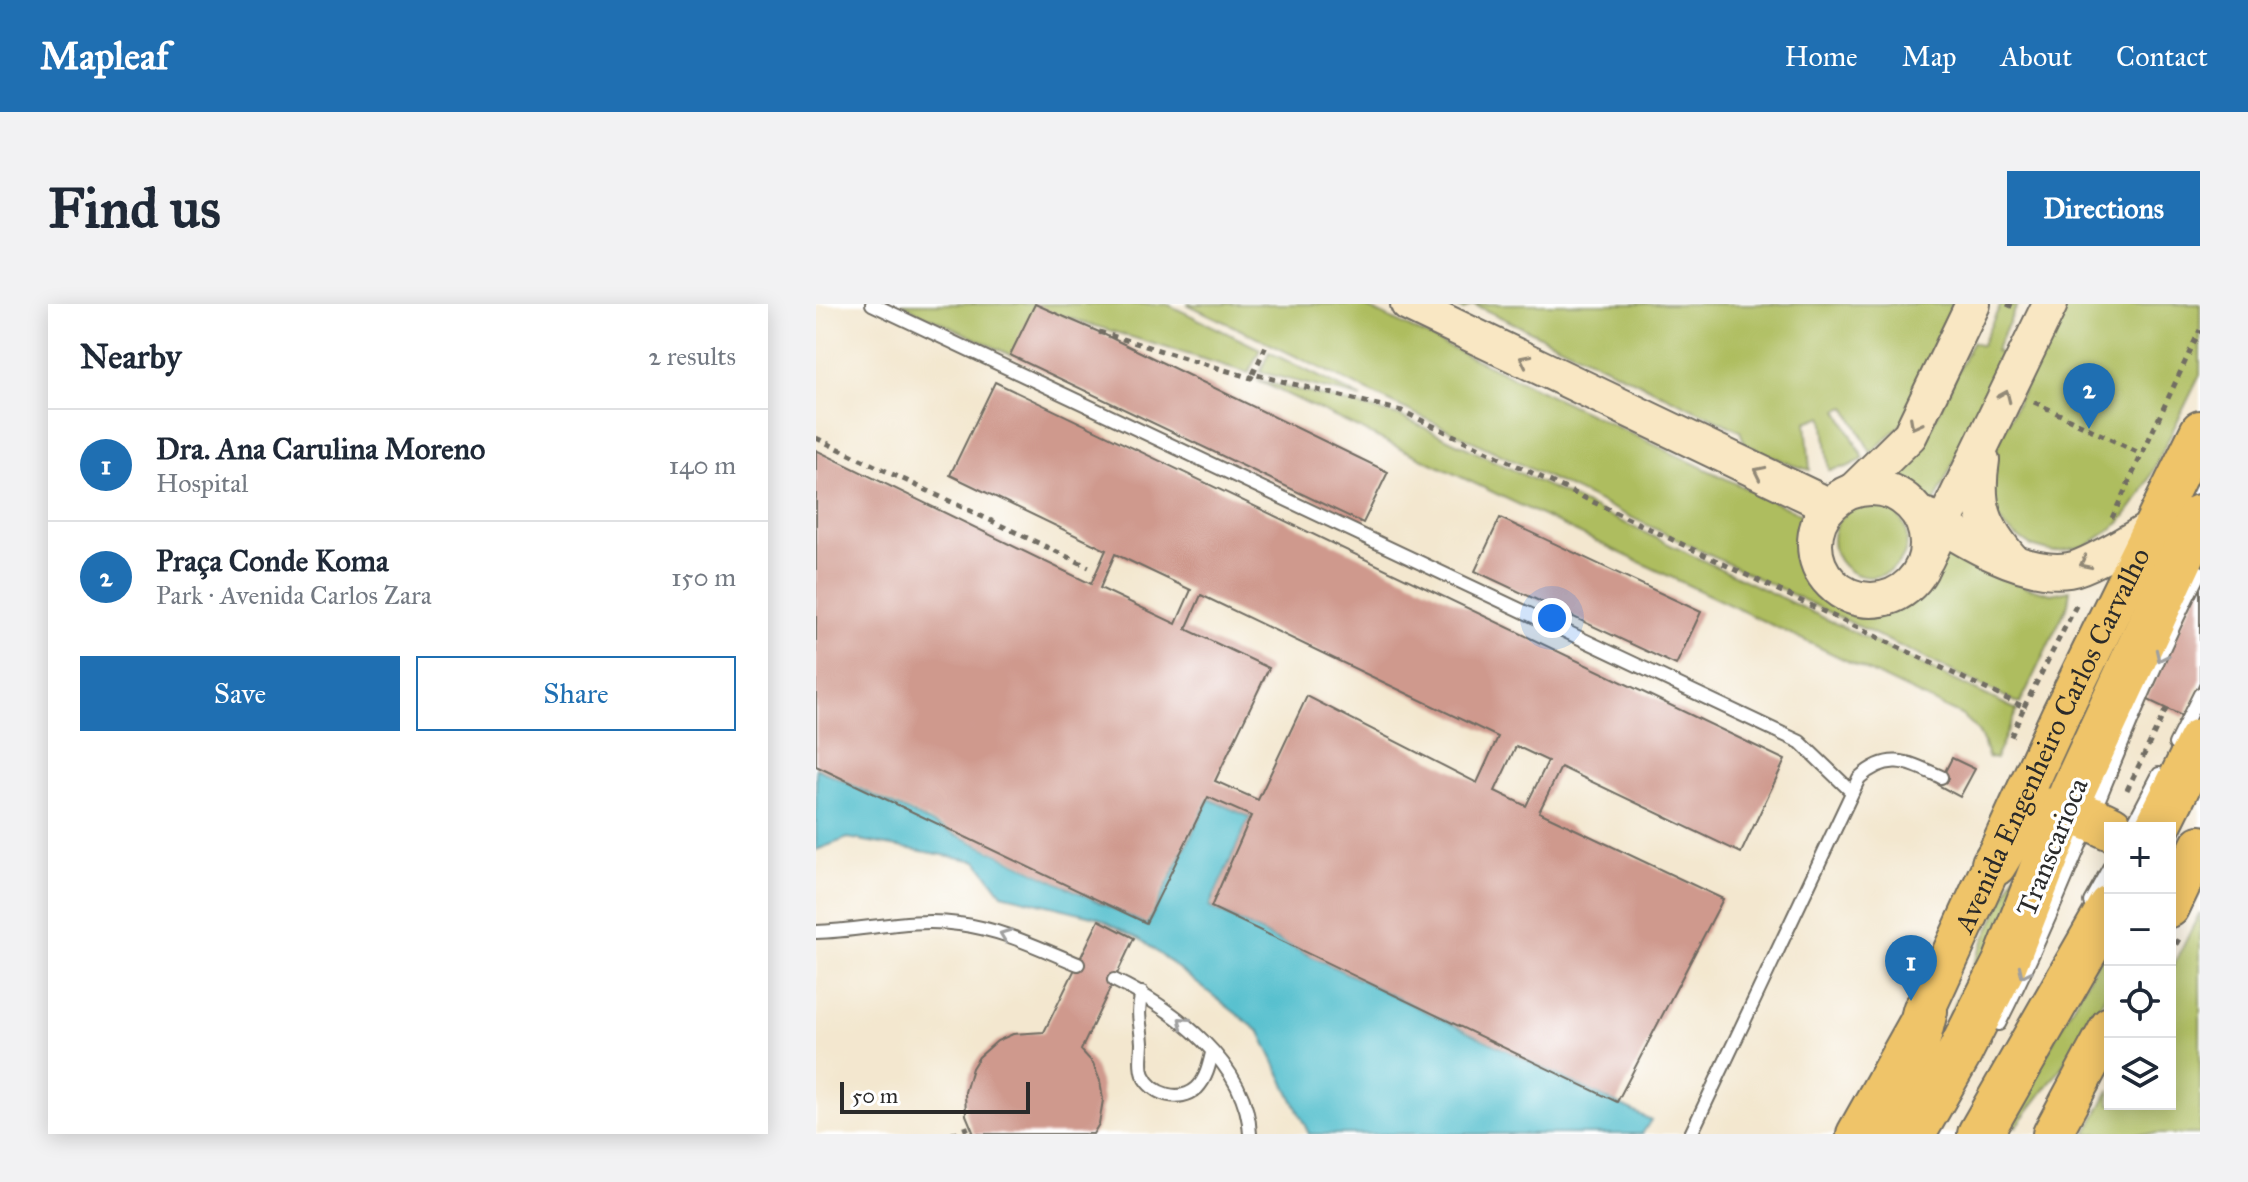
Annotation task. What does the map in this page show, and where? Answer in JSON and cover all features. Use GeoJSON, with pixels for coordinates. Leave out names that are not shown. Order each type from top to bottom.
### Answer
{"type":"FeatureCollection","features":[{"type":"Feature","properties":{"kind":"highway","name":"Avenida Engenheiro Carlos Carvalho"},"geometry":{"type":"LineString","coordinates":[[1913,1134],[1959,1054],[2005,963],[2104,816],[2200,517]]}},
{"type":"Feature","properties":{"kind":"highway"},"geometry":{"type":"LineString","coordinates":[[2160,822],[2200,741]]}},
{"type":"Feature","properties":{"kind":"highway"},"geometry":{"type":"LineString","coordinates":[[1994,864],[2019,826],[2035,813],[2104,816]]}},
{"type":"Feature","properties":{"kind":"highway"},"geometry":{"type":"LineString","coordinates":[[1980,1134],[2095,913]]}},
{"type":"Feature","properties":{"kind":"highway"},"geometry":{"type":"LineString","coordinates":[[1883,1134],[1917,1043],[1925,1011]]}},
{"type":"Feature","properties":{"kind":"main road","name":"Avenida Engenheiro Carlos Carvalho"},"geometry":{"type":"LineString","coordinates":[[1856,1134],[1925,1011],[2061,714],[2200,430]]}},
{"type":"Feature","properties":{"kind":"main road"},"geometry":{"type":"LineString","coordinates":[[2176,895],[2200,845]]}},
{"type":"Feature","properties":{"kind":"main road"},"geometry":{"type":"LineString","coordinates":[[2052,1134],[2104,1037]]}},
{"type":"Feature","properties":{"kind":"street"},"geometry":{"type":"LineString","coordinates":[[1408,304],[1842,498],[1887,489],[1955,535],[2043,571],[2072,570],[2152,528]]}},
{"type":"Feature","properties":{"kind":"street"},"geometry":{"type":"LineString","coordinates":[[1973,304],[1910,435],[1842,498],[1818,529],[1816,555],[1822,572],[1833,585],[1848,595],[1865,600],[1882,599],[1899,593],[1923,567],[1930,518],[1986,436],[2050,304]]}},
{"type":"Feature","properties":{"kind":"street"},"geometry":{"type":"LineString","coordinates":[[1986,436],[1978,487],[1983,517],[1993,538],[2013,561]]}},
{"type":"Feature","properties":{"kind":"lane"},"geometry":{"type":"LineString","coordinates":[[872,304],[1800,742],[1852,792]]}},
{"type":"Feature","properties":{"kind":"lane","name":"Transcarioca"},"geometry":{"type":"LineString","coordinates":[[2104,816],[2112,764],[2200,572]]}},
{"type":"Feature","properties":{"kind":"lane","name":"Transcarioca"},"geometry":{"type":"LineString","coordinates":[[1993,1035],[2104,816],[2200,694]]}},
{"type":"Feature","properties":{"kind":"lane"},"geometry":{"type":"LineString","coordinates":[[1691,1134],[1859,778],[1872,766],[1891,761],[1909,763],[1941,777]]}},
{"type":"Feature","properties":{"kind":"lane","name":"Transcarioca"},"geometry":{"type":"LineString","coordinates":[[2095,913],[2104,885]]}},
{"type":"Feature","properties":{"kind":"lane"},"geometry":{"type":"LineString","coordinates":[[816,932],[898,923],[958,923],[993,930],[1078,964]]}},
{"type":"Feature","properties":{"kind":"lane"},"geometry":{"type":"LineString","coordinates":[[1114,980],[1142,993],[1185,1022],[1241,1094],[1249,1114],[1250,1134]]}},
{"type":"Feature","properties":{"kind":"lane"},"geometry":{"type":"LineString","coordinates":[[1142,993],[1137,1017],[1142,1043],[1141,1064],[1144,1077],[1153,1087],[1165,1095],[1181,1096],[1195,1089],[1206,1076],[1212,1053]]}},
{"type":"Feature","properties":{"kind":"path"},"geometry":{"type":"LineString","coordinates":[[2007,304],[2016,308]]}},
{"type":"Feature","properties":{"kind":"path"},"geometry":{"type":"LineString","coordinates":[[1099,332],[1251,378],[1266,346]]}},
{"type":"Feature","properties":{"kind":"path"},"geometry":{"type":"LineString","coordinates":[[1253,374],[1402,411],[2024,707],[2009,741]]}},
{"type":"Feature","properties":{"kind":"path"},"geometry":{"type":"LineString","coordinates":[[2009,389],[2141,454]]}},
{"type":"Feature","properties":{"kind":"path"},"geometry":{"type":"LineString","coordinates":[[816,438],[1089,567]]}},
{"type":"Feature","properties":{"kind":"path"},"geometry":{"type":"LineString","coordinates":[[2104,816],[2166,709]]}},
{"type":"Feature","properties":{"kind":"path"},"geometry":{"type":"LineString","coordinates":[[952,1134],[970,1127]]}},
{"type":"Feature","properties":{"kind":"green space"},"geometry":{"type":"Polygon","coordinates":[[[901,304],[1167,304],[1260,349],[1249,373],[1063,316],[1011,355],[901,304]]]}},
{"type":"Feature","properties":{"kind":"green space"},"geometry":{"type":"Polygon","coordinates":[[[1187,304],[1360,304],[1810,519],[1809,554],[1817,586],[1838,609],[1853,615],[1884,615],[1912,602],[1926,587],[1948,551],[2027,587],[2051,594],[2070,590],[2068,604],[2020,704],[1187,304]]]}},
{"type":"Feature","properties":{"kind":"green space"},"geometry":{"type":"Polygon","coordinates":[[[1451,304],[1473,304],[1463,310],[1451,304]]]}},
{"type":"Feature","properties":{"kind":"green space"},"geometry":{"type":"Polygon","coordinates":[[[1473,304],[1961,304],[1906,420],[1871,453],[1846,407],[1838,410],[1864,459],[1847,467],[1829,470],[1823,416],[1806,422],[1810,470],[1745,444],[1740,431],[1473,304]]]}},
{"type":"Feature","properties":{"kind":"green space"},"geometry":{"type":"Polygon","coordinates":[[[2001,304],[2018,304],[1995,351],[2004,355],[1930,512],[1926,499],[1889,477],[1921,449],[1972,342],[1981,346],[2001,304]]]}},
{"type":"Feature","properties":{"kind":"green space"},"geometry":{"type":"Polygon","coordinates":[[[2065,304],[2200,304],[2200,375],[2141,495],[2120,523],[2087,546],[2053,552],[2031,546],[2005,528],[1994,512],[1988,464],[2065,304]]]}},
{"type":"Feature","properties":{"kind":"green space"},"geometry":{"type":"Polygon","coordinates":[[[1269,352],[1362,398],[1260,372],[1269,352]]]}},
{"type":"Feature","properties":{"kind":"green space"},"geometry":{"type":"Polygon","coordinates":[[[1257,380],[1400,416],[2017,710],[1995,759],[1988,757],[1979,733],[1961,715],[1257,380]]]}},
{"type":"Feature","properties":{"kind":"green space"},"geometry":{"type":"Polygon","coordinates":[[[1870,503],[1891,509],[1901,519],[1907,540],[1901,561],[1891,571],[1870,577],[1849,571],[1839,561],[1833,540],[1839,519],[1849,509],[1870,503]]]}},
{"type":"Feature","properties":{"kind":"green space"},"geometry":{"type":"Polygon","coordinates":[[[2025,852],[2036,855],[1899,1125],[2025,852]]]}},
{"type":"Feature","properties":{"kind":"green space"},"geometry":{"type":"Polygon","coordinates":[[[2200,912],[2200,1134],[2086,1134],[2104,1100],[2104,1110],[2176,1110],[2176,961],[2200,912]]]}},
{"type":"Feature","properties":{"kind":"green space"},"geometry":{"type":"Polygon","coordinates":[[[2104,951],[2104,998],[2097,1013],[2016,1127],[2008,1122],[2104,951]]]}},
{"type":"Feature","properties":{"kind":"water"},"geometry":{"type":"Polygon","coordinates":[[[816,768],[1147,925],[1209,799],[1250,817],[1209,907],[1651,1120],[1642,1134],[1309,1134],[1260,1032],[1140,939],[1097,917],[1002,894],[977,861],[848,838],[816,850],[816,768]]]}},
{"type":"Feature","properties":{"kind":"building"},"geometry":{"type":"Polygon","coordinates":[[[1035,304],[1388,472],[1363,523],[1010,355],[1035,304]]]}},
{"type":"Feature","properties":{"kind":"building"},"geometry":{"type":"Polygon","coordinates":[[[995,382],[1785,760],[1741,853],[1561,767],[1539,812],[1723,899],[1617,1102],[1211,907],[1251,816],[1208,797],[1146,923],[816,766],[816,450],[1091,584],[1106,550],[950,475],[995,382]],[[1115,554],[1100,588],[1176,624],[1191,590],[1115,554]],[[1201,595],[1186,629],[1269,668],[1215,781],[1258,800],[1307,696],[1477,783],[1498,737],[1201,595]],[[1516,746],[1495,791],[1526,806],[1548,761],[1516,746]]]}},
{"type":"Feature","properties":{"kind":"building"},"geometry":{"type":"Polygon","coordinates":[[[1500,518],[1701,612],[1676,665],[1475,571],[1500,518]]]}},
{"type":"Feature","properties":{"kind":"building"},"geometry":{"type":"Polygon","coordinates":[[[2200,586],[2200,682],[2184,717],[2146,699],[2200,586]]]}},
{"type":"Feature","properties":{"kind":"building"},"geometry":{"type":"Polygon","coordinates":[[[1952,758],[1975,769],[1960,797],[1938,785],[1952,758]]]}},
{"type":"Feature","properties":{"kind":"building"},"geometry":{"type":"Polygon","coordinates":[[[1099,920],[1134,938],[1081,1050],[1093,1063],[1100,1081],[1103,1100],[1099,1124],[1093,1134],[974,1134],[966,1115],[965,1092],[972,1068],[997,1041],[1013,1034],[1044,1032],[1099,920]]]}},
{"type":"Feature","properties":{"kind":"place","name":"Praça Conde Koma"},"geometry":{"type":"Point","coordinates":[2089,429]}},
{"type":"Feature","properties":{"kind":"place","name":"Dra. Ana Carulina Moreno"},"geometry":{"type":"Point","coordinates":[1911,1001]}}]}
